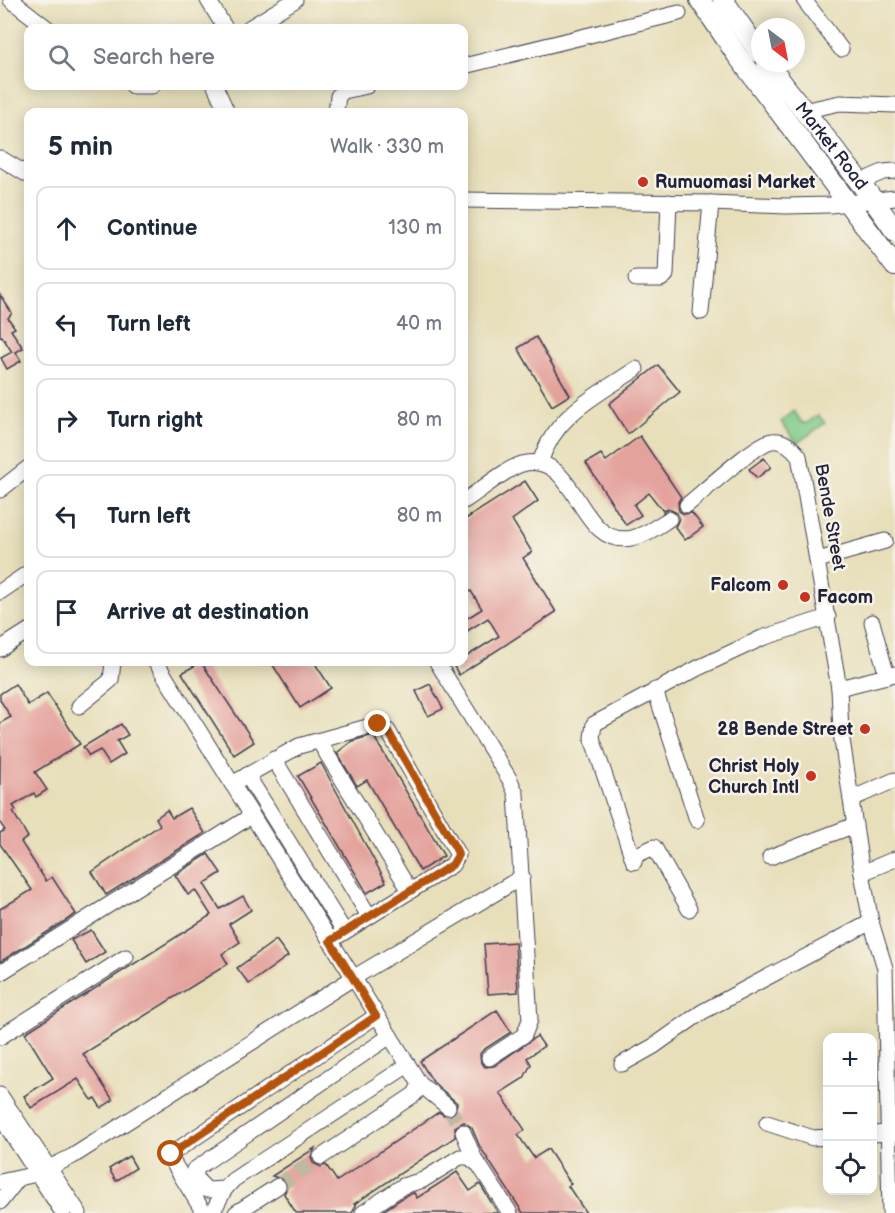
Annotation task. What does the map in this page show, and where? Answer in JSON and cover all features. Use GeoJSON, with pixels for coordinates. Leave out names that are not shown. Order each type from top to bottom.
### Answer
{"type":"FeatureCollection","features":[{"type":"Feature","properties":{"kind":"main road","name":"Market Road"},"geometry":{"type":"LineString","coordinates":[[700,0],[737,55],[895,266]]}},
{"type":"Feature","properties":{"kind":"main road"},"geometry":{"type":"LineString","coordinates":[[723,0],[751,40]]}},
{"type":"Feature","properties":{"kind":"main road","name":"Market Road"},"geometry":{"type":"LineString","coordinates":[[774,72],[874,200],[895,231]]}},
{"type":"Feature","properties":{"kind":"street"},"geometry":{"type":"LineString","coordinates":[[11,0],[42,24]]}},
{"type":"Feature","properties":{"kind":"street"},"geometry":{"type":"LineString","coordinates":[[208,0],[223,24]]}},
{"type":"Feature","properties":{"kind":"street"},"geometry":{"type":"LineString","coordinates":[[256,24],[295,0]]}},
{"type":"Feature","properties":{"kind":"street"},"geometry":{"type":"LineString","coordinates":[[804,0],[841,49]]}},
{"type":"Feature","properties":{"kind":"street"},"geometry":{"type":"LineString","coordinates":[[468,65],[679,13]]}},
{"type":"Feature","properties":{"kind":"street"},"geometry":{"type":"LineString","coordinates":[[217,90],[225,108]]}},
{"type":"Feature","properties":{"kind":"street"},"geometry":{"type":"LineString","coordinates":[[336,108],[338,96],[349,90]]}},
{"type":"Feature","properties":{"kind":"street"},"geometry":{"type":"LineString","coordinates":[[803,111],[840,103],[895,105]]}},
{"type":"Feature","properties":{"kind":"street"},"geometry":{"type":"LineString","coordinates":[[0,158],[24,173]]}},
{"type":"Feature","properties":{"kind":"street"},"geometry":{"type":"LineString","coordinates":[[860,182],[883,172],[895,171]]}},
{"type":"Feature","properties":{"kind":"street"},"geometry":{"type":"LineString","coordinates":[[468,200],[669,202],[786,206],[850,204],[895,198]]}},
{"type":"Feature","properties":{"kind":"street"},"geometry":{"type":"LineString","coordinates":[[636,279],[661,279],[666,275],[669,202]]}},
{"type":"Feature","properties":{"kind":"street"},"geometry":{"type":"LineString","coordinates":[[701,312],[711,203]]}},
{"type":"Feature","properties":{"kind":"street"},"geometry":{"type":"LineString","coordinates":[[540,463],[548,442],[560,423],[636,369]]}},
{"type":"Feature","properties":{"kind":"street","name":"Bende Street"},"geometry":{"type":"LineString","coordinates":[[687,505],[762,444],[779,441],[793,449],[799,456],[839,688],[840,732],[862,873],[871,922],[885,968],[888,988],[890,1213]]}},
{"type":"Feature","properties":{"kind":"street"},"geometry":{"type":"LineString","coordinates":[[468,498],[517,466],[540,463],[555,470],[592,521],[612,537],[633,537],[669,519]]}},
{"type":"Feature","properties":{"kind":"street"},"geometry":{"type":"LineString","coordinates":[[0,490],[24,471]]}},
{"type":"Feature","properties":{"kind":"street"},"geometry":{"type":"LineString","coordinates":[[818,560],[885,542]]}},
{"type":"Feature","properties":{"kind":"street"},"geometry":{"type":"LineString","coordinates":[[0,592],[24,576]]}},
{"type":"Feature","properties":{"kind":"street"},"geometry":{"type":"LineString","coordinates":[[689,909],[654,847],[633,860],[592,738],[592,727],[605,716],[762,638],[828,617]]}},
{"type":"Feature","properties":{"kind":"street"},"geometry":{"type":"LineString","coordinates":[[839,688],[891,675],[872,622]]}},
{"type":"Feature","properties":{"kind":"street"},"geometry":{"type":"LineString","coordinates":[[0,649],[24,634]]}},
{"type":"Feature","properties":{"kind":"street"},"geometry":{"type":"LineString","coordinates":[[79,706],[111,680],[113,666]]}},
{"type":"Feature","properties":{"kind":"street"},"geometry":{"type":"LineString","coordinates":[[158,666],[420,1084],[448,1107]]}},
{"type":"Feature","properties":{"kind":"street"},"geometry":{"type":"LineString","coordinates":[[439,666],[510,780],[516,794],[530,1020],[524,1035],[489,1058]]}},
{"type":"Feature","properties":{"kind":"street"},"geometry":{"type":"LineString","coordinates":[[655,690],[697,820]]}},
{"type":"Feature","properties":{"kind":"street"},"geometry":{"type":"LineString","coordinates":[[232,784],[274,759],[319,741],[370,724],[378,724],[388,731],[458,855],[452,865],[330,941]]}},
{"type":"Feature","properties":{"kind":"street"},"geometry":{"type":"LineString","coordinates":[[319,741],[410,891]]}},
{"type":"Feature","properties":{"kind":"street"},"geometry":{"type":"LineString","coordinates":[[274,759],[369,916]]}},
{"type":"Feature","properties":{"kind":"street"},"geometry":{"type":"LineString","coordinates":[[247,775],[344,931]]}},
{"type":"Feature","properties":{"kind":"street"},"geometry":{"type":"LineString","coordinates":[[851,799],[895,780]]}},
{"type":"Feature","properties":{"kind":"street"},"geometry":{"type":"LineString","coordinates":[[0,973],[251,816]]}},
{"type":"Feature","properties":{"kind":"street"},"geometry":{"type":"LineString","coordinates":[[770,857],[855,825]]}},
{"type":"Feature","properties":{"kind":"street"},"geometry":{"type":"LineString","coordinates":[[862,873],[895,859]]}},
{"type":"Feature","properties":{"kind":"street"},"geometry":{"type":"LineString","coordinates":[[0,1182],[43,1171],[353,978],[522,877]]}},
{"type":"Feature","properties":{"kind":"street"},"geometry":{"type":"LineString","coordinates":[[622,1064],[654,1046],[702,1012],[871,922]]}},
{"type":"Feature","properties":{"kind":"street"},"geometry":{"type":"LineString","coordinates":[[0,1037],[126,957]]}},
{"type":"Feature","properties":{"kind":"street"},"geometry":{"type":"LineString","coordinates":[[204,1213],[171,1159],[171,1154],[376,1016]]}},
{"type":"Feature","properties":{"kind":"street"},"geometry":{"type":"LineString","coordinates":[[225,1189],[207,1190],[198,1181],[194,1170],[390,1036]]}},
{"type":"Feature","properties":{"kind":"street"},"geometry":{"type":"LineString","coordinates":[[212,1213],[225,1189],[233,1180],[408,1065]]}},
{"type":"Feature","properties":{"kind":"street"},"geometry":{"type":"LineString","coordinates":[[321,1157],[415,1094],[420,1084]]}},
{"type":"Feature","properties":{"kind":"street"},"geometry":{"type":"LineString","coordinates":[[0,1095],[43,1171],[63,1213]]}},
{"type":"Feature","properties":{"kind":"street"},"geometry":{"type":"LineString","coordinates":[[0,1116],[43,1171],[80,1213]]}},
{"type":"Feature","properties":{"kind":"street"},"geometry":{"type":"LineString","coordinates":[[767,1123],[813,1138],[823,1137]]}},
{"type":"Feature","properties":{"kind":"street"},"geometry":{"type":"LineString","coordinates":[[463,1132],[475,1160],[510,1213]]}},
{"type":"Feature","properties":{"kind":"street"},"geometry":{"type":"LineString","coordinates":[[877,1136],[891,1142]]}},
{"type":"Feature","properties":{"kind":"street"},"geometry":{"type":"LineString","coordinates":[[363,1213],[403,1186],[423,1180],[460,1157],[475,1160]]}},
{"type":"Feature","properties":{"kind":"street"},"geometry":{"type":"LineString","coordinates":[[0,1202],[18,1179]]}},
{"type":"Feature","properties":{"kind":"street"},"geometry":{"type":"LineString","coordinates":[[236,1213],[278,1186]]}},
{"type":"Feature","properties":{"kind":"green space"},"geometry":{"type":"Polygon","coordinates":[[[794,411],[802,423],[807,423],[818,415],[825,423],[797,443],[781,422],[794,411]]]}},
{"type":"Feature","properties":{"kind":"building"},"geometry":{"type":"Polygon","coordinates":[[[0,295],[12,313],[8,318],[15,328],[11,330],[23,348],[16,352],[21,361],[7,369],[1,358],[12,352],[2,336],[0,337],[0,295]]]}},
{"type":"Feature","properties":{"kind":"building"},"geometry":{"type":"Polygon","coordinates":[[[536,337],[570,395],[552,406],[518,348],[536,337]]]}},
{"type":"Feature","properties":{"kind":"building"},"geometry":{"type":"Polygon","coordinates":[[[658,365],[680,392],[628,434],[609,404],[658,365]]]}},
{"type":"Feature","properties":{"kind":"building"},"geometry":{"type":"Polygon","coordinates":[[[640,436],[681,497],[678,502],[679,511],[684,514],[692,513],[703,527],[685,540],[675,527],[679,519],[677,513],[669,509],[663,511],[649,493],[634,505],[641,515],[626,525],[586,463],[601,454],[606,461],[640,436]]]}},
{"type":"Feature","properties":{"kind":"building"},"geometry":{"type":"Polygon","coordinates":[[[764,458],[771,467],[757,478],[749,469],[764,458]]]}},
{"type":"Feature","properties":{"kind":"building"},"geometry":{"type":"Polygon","coordinates":[[[525,481],[538,501],[512,520],[532,552],[523,558],[556,612],[459,675],[454,666],[468,666],[468,655],[499,636],[488,618],[468,630],[468,618],[482,609],[471,591],[468,593],[468,517],[525,481]]]}},
{"type":"Feature","properties":{"kind":"building"},"geometry":{"type":"Polygon","coordinates":[[[194,666],[204,666],[254,742],[234,755],[182,673],[194,666]]]}},
{"type":"Feature","properties":{"kind":"building"},"geometry":{"type":"Polygon","coordinates":[[[274,666],[317,666],[331,688],[300,708],[274,666]]]}},
{"type":"Feature","properties":{"kind":"building"},"geometry":{"type":"Polygon","coordinates":[[[15,684],[28,705],[47,693],[80,744],[35,772],[47,790],[36,797],[34,793],[13,806],[16,810],[13,812],[28,837],[21,842],[46,881],[52,877],[76,914],[0,962],[0,909],[32,890],[0,844],[0,833],[5,830],[0,823],[0,723],[11,717],[0,700],[0,694],[15,684]]]}},
{"type":"Feature","properties":{"kind":"building"},"geometry":{"type":"Polygon","coordinates":[[[430,684],[443,709],[428,716],[416,691],[430,684]]]}},
{"type":"Feature","properties":{"kind":"building"},"geometry":{"type":"Polygon","coordinates":[[[121,724],[128,735],[117,741],[125,754],[109,764],[100,750],[89,756],[83,747],[121,724]]]}},
{"type":"Feature","properties":{"kind":"building"},"geometry":{"type":"Polygon","coordinates":[[[373,735],[444,856],[420,871],[367,780],[357,786],[337,753],[352,741],[373,735]]]}},
{"type":"Feature","properties":{"kind":"building"},"geometry":{"type":"Polygon","coordinates":[[[321,763],[386,882],[367,893],[298,776],[321,763]]]}},
{"type":"Feature","properties":{"kind":"building"},"geometry":{"type":"Polygon","coordinates":[[[189,808],[205,833],[106,895],[92,872],[160,825],[156,818],[167,810],[172,818],[189,808]]]}},
{"type":"Feature","properties":{"kind":"building"},"geometry":{"type":"Polygon","coordinates":[[[208,854],[221,873],[204,884],[220,909],[243,896],[251,910],[229,924],[240,942],[222,954],[228,964],[83,1054],[113,1100],[101,1108],[95,1098],[92,1100],[78,1079],[31,1108],[24,1096],[53,1078],[25,1033],[211,915],[195,890],[188,895],[175,875],[208,854]]]}},
{"type":"Feature","properties":{"kind":"building"},"geometry":{"type":"Polygon","coordinates":[[[91,930],[105,952],[86,964],[71,940],[91,930]]]}},
{"type":"Feature","properties":{"kind":"building"},"geometry":{"type":"Polygon","coordinates":[[[276,940],[288,956],[249,984],[237,968],[276,940]]]}},
{"type":"Feature","properties":{"kind":"building"},"geometry":{"type":"Polygon","coordinates":[[[515,942],[518,992],[488,994],[484,944],[515,942]]]}},
{"type":"Feature","properties":{"kind":"building"},"geometry":{"type":"Polygon","coordinates":[[[497,1010],[511,1032],[483,1050],[480,1054],[481,1063],[485,1067],[494,1066],[537,1036],[544,1046],[527,1058],[531,1064],[524,1078],[500,1093],[525,1130],[518,1135],[534,1158],[548,1149],[571,1184],[568,1186],[586,1213],[523,1213],[480,1147],[472,1128],[464,1122],[455,1127],[455,1137],[354,1204],[356,1206],[352,1213],[296,1213],[284,1194],[288,1186],[286,1180],[272,1176],[315,1148],[311,1157],[313,1163],[321,1167],[326,1165],[337,1181],[439,1112],[447,1117],[455,1114],[457,1103],[433,1082],[420,1061],[497,1010]]]}},
{"type":"Feature","properties":{"kind":"building"},"geometry":{"type":"Polygon","coordinates":[[[129,1156],[136,1168],[116,1181],[109,1169],[129,1156]]]}},
{"type":"Feature","properties":{"kind":"building"},"geometry":{"type":"Polygon","coordinates":[[[457,1172],[470,1191],[480,1184],[498,1213],[380,1213],[407,1195],[414,1193],[417,1198],[457,1172]]]}},
{"type":"Feature","properties":{"kind":"tunnel"},"geometry":{"type":"LineString","coordinates":[[448,1107],[463,1132]]}},
{"type":"Feature","properties":{"kind":"tunnel"},"geometry":{"type":"LineString","coordinates":[[278,1186],[321,1157]]}},
{"type":"Feature","properties":{"kind":"place","name":"Rumuomasi Market"},"geometry":{"type":"Point","coordinates":[643,182]}},
{"type":"Feature","properties":{"kind":"place","name":"Falcom"},"geometry":{"type":"Point","coordinates":[783,585]}},
{"type":"Feature","properties":{"kind":"place","name":"Facom"},"geometry":{"type":"Point","coordinates":[805,597]}},
{"type":"Feature","properties":{"kind":"place","name":"28 Bende Street"},"geometry":{"type":"Point","coordinates":[865,729]}},
{"type":"Feature","properties":{"kind":"place","name":"Christ Holy Church Intl"},"geometry":{"type":"Point","coordinates":[811,776]}},
{"type":"Feature","properties":{"kind":"route"},"geometry":{"type":"LineString","coordinates":[[171,1154],[376,1016],[330,941],[452,865],[456,860],[457,851],[388,731],[378,724]]}}]}
